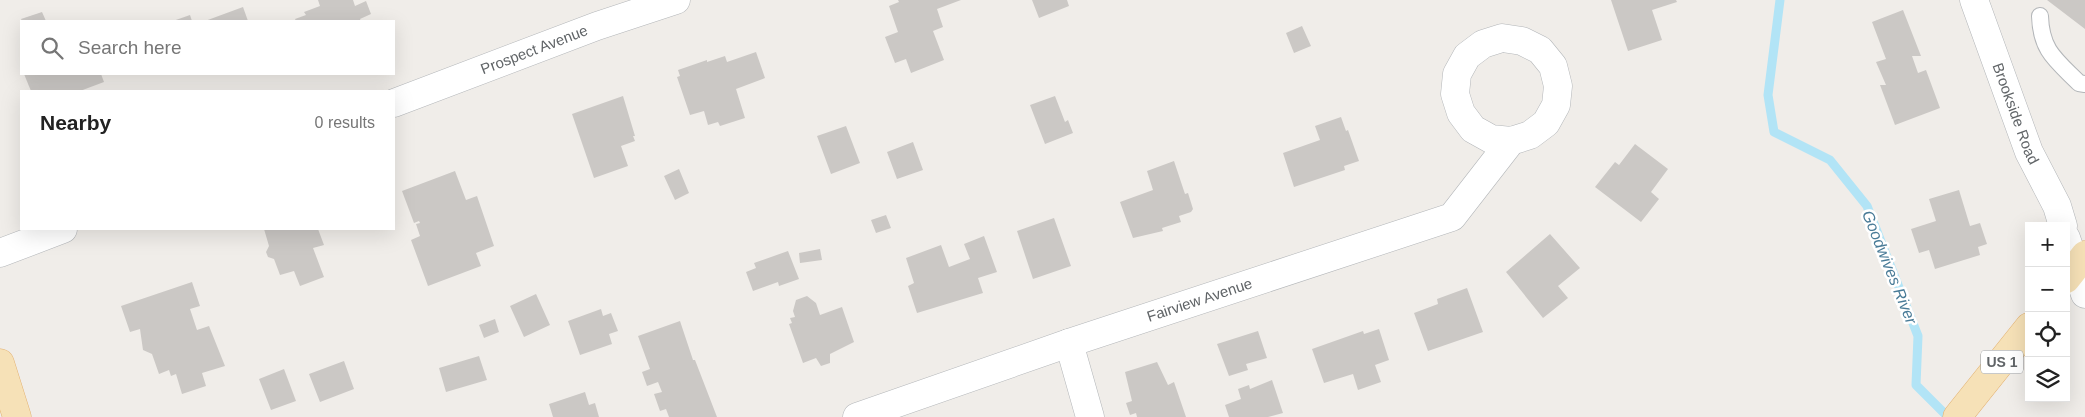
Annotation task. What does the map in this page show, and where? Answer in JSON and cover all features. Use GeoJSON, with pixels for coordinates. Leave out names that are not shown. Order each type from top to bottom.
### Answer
{"type":"FeatureCollection","features":[{"type":"Feature","properties":{"kind":"main road","name":"US 1"},"geometry":{"type":"LineString","coordinates":[[1957,417],[2025,333]]}},
{"type":"Feature","properties":{"kind":"main road"},"geometry":{"type":"LineString","coordinates":[[0,363],[17,417]]}},
{"type":"Feature","properties":{"kind":"street","name":"Prospect Avenue"},"geometry":{"type":"LineString","coordinates":[[395,103],[597,26],[676,0]]}},
{"type":"Feature","properties":{"kind":"street","name":"Brookside Road"},"geometry":{"type":"LineString","coordinates":[[1974,0],[2029,152],[2057,206],[2062,222]]}},
{"type":"Feature","properties":{"kind":"street","name":"Fairview Avenue"},"geometry":{"type":"LineString","coordinates":[[857,417],[1069,343],[1452,217],[1511,141]]}},
{"type":"Feature","properties":{"kind":"street"},"geometry":{"type":"LineString","coordinates":[[0,253],[60,230]]}},
{"type":"Feature","properties":{"kind":"street"},"geometry":{"type":"LineString","coordinates":[[2070,251],[2085,294]]}},
{"type":"Feature","properties":{"kind":"street"},"geometry":{"type":"LineString","coordinates":[[1069,343],[1090,417]]}},
{"type":"Feature","properties":{"kind":"lane"},"geometry":{"type":"LineString","coordinates":[[2040,16],[2041,34],[2049,54],[2080,83],[2085,84]]}},
{"type":"Feature","properties":{"kind":"building"},"geometry":{"type":"Polygon","coordinates":[[[318,0],[353,0],[355,6],[366,1],[371,14],[360,20],[296,20],[306,15],[304,12],[320,6],[318,0]]]}},
{"type":"Feature","properties":{"kind":"building"},"geometry":{"type":"Polygon","coordinates":[[[898,0],[961,0],[937,9],[943,27],[933,31],[944,60],[911,73],[906,59],[895,63],[885,37],[898,32],[889,6],[899,2],[898,0]]]}},
{"type":"Feature","properties":{"kind":"building"},"geometry":{"type":"Polygon","coordinates":[[[1032,0],[1067,0],[1069,6],[1039,18],[1032,0]]]}},
{"type":"Feature","properties":{"kind":"building"},"geometry":{"type":"Polygon","coordinates":[[[1611,0],[1676,0],[1677,2],[1652,10],[1662,40],[1628,51],[1611,0]]]}},
{"type":"Feature","properties":{"kind":"building"},"geometry":{"type":"Polygon","coordinates":[[[2047,0],[2085,0],[2085,29],[2047,0]]]}},
{"type":"Feature","properties":{"kind":"building"},"geometry":{"type":"Polygon","coordinates":[[[243,7],[248,20],[208,20],[243,7]]]}},
{"type":"Feature","properties":{"kind":"building"},"geometry":{"type":"Polygon","coordinates":[[[1903,10],[1921,56],[1912,56],[1918,73],[1926,70],[1940,108],[1895,125],[1880,85],[1886,85],[1876,62],[1886,59],[1872,22],[1903,10]]]}},
{"type":"Feature","properties":{"kind":"building"},"geometry":{"type":"Polygon","coordinates":[[[42,12],[46,20],[22,20],[42,12]]]}},
{"type":"Feature","properties":{"kind":"building"},"geometry":{"type":"Polygon","coordinates":[[[190,15],[192,20],[176,20],[190,15]]]}},
{"type":"Feature","properties":{"kind":"building"},"geometry":{"type":"Polygon","coordinates":[[[1302,26],[1311,46],[1294,53],[1286,33],[1302,26]]]}},
{"type":"Feature","properties":{"kind":"building"},"geometry":{"type":"Polygon","coordinates":[[[756,52],[765,78],[736,89],[745,118],[720,126],[718,122],[708,125],[704,111],[690,115],[677,77],[680,76],[678,70],[725,56],[727,62],[756,52]]]}},
{"type":"Feature","properties":{"kind":"building"},"geometry":{"type":"Polygon","coordinates":[[[24,75],[101,75],[104,82],[83,90],[31,90],[24,75]]]}},
{"type":"Feature","properties":{"kind":"building"},"geometry":{"type":"Polygon","coordinates":[[[623,96],[635,136],[633,136],[635,141],[621,146],[628,166],[594,178],[572,114],[623,96]]]}},
{"type":"Feature","properties":{"kind":"building"},"geometry":{"type":"Polygon","coordinates":[[[1055,96],[1065,122],[1068,120],[1073,133],[1045,144],[1030,105],[1055,96]]]}},
{"type":"Feature","properties":{"kind":"building"},"geometry":{"type":"Polygon","coordinates":[[[1341,117],[1346,131],[1348,130],[1359,161],[1344,166],[1345,170],[1294,187],[1283,153],[1320,140],[1315,126],[1341,117]]]}},
{"type":"Feature","properties":{"kind":"building"},"geometry":{"type":"Polygon","coordinates":[[[846,126],[860,163],[831,174],[817,136],[846,126]]]}},
{"type":"Feature","properties":{"kind":"building"},"geometry":{"type":"Polygon","coordinates":[[[913,142],[923,170],[897,179],[887,152],[913,142]]]}},
{"type":"Feature","properties":{"kind":"building"},"geometry":{"type":"Polygon","coordinates":[[[1635,144],[1668,169],[1651,192],[1659,199],[1641,222],[1595,187],[1615,162],[1619,165],[1635,144]]]}},
{"type":"Feature","properties":{"kind":"building"},"geometry":{"type":"Polygon","coordinates":[[[1174,161],[1185,194],[1188,193],[1193,209],[1191,212],[1179,216],[1181,222],[1162,228],[1163,231],[1133,238],[1120,202],[1153,190],[1147,171],[1174,161]]]}},
{"type":"Feature","properties":{"kind":"building"},"geometry":{"type":"Polygon","coordinates":[[[679,169],[689,193],[675,200],[664,176],[679,169]]]}},
{"type":"Feature","properties":{"kind":"building"},"geometry":{"type":"Polygon","coordinates":[[[455,171],[466,200],[477,196],[494,246],[476,253],[481,266],[428,286],[411,240],[420,236],[416,224],[420,223],[419,221],[414,223],[402,191],[455,171]]]}},
{"type":"Feature","properties":{"kind":"building"},"geometry":{"type":"Polygon","coordinates":[[[1959,190],[1970,226],[1980,223],[1987,244],[1978,247],[1980,255],[1935,269],[1929,250],[1919,253],[1911,229],[1936,221],[1929,199],[1959,190]]]}},
{"type":"Feature","properties":{"kind":"building"},"geometry":{"type":"Polygon","coordinates":[[[886,215],[891,228],[876,233],[871,220],[886,215]]]}},
{"type":"Feature","properties":{"kind":"building"},"geometry":{"type":"Polygon","coordinates":[[[1054,218],[1071,266],[1033,279],[1017,231],[1054,218]]]}},
{"type":"Feature","properties":{"kind":"building"},"geometry":{"type":"Polygon","coordinates":[[[264,230],[318,230],[324,245],[313,248],[324,277],[300,286],[294,271],[280,275],[274,259],[268,257],[266,252],[269,246],[264,230]]]}},
{"type":"Feature","properties":{"kind":"building"},"geometry":{"type":"Polygon","coordinates":[[[1550,234],[1580,268],[1558,286],[1568,298],[1543,318],[1506,272],[1550,234]]]}},
{"type":"Feature","properties":{"kind":"building"},"geometry":{"type":"Polygon","coordinates":[[[984,236],[997,272],[978,278],[983,293],[917,313],[908,286],[914,283],[906,258],[941,245],[949,267],[970,259],[964,244],[984,236]]]}},
{"type":"Feature","properties":{"kind":"building"},"geometry":{"type":"Polygon","coordinates":[[[820,249],[822,260],[800,263],[799,253],[820,249]]]}},
{"type":"Feature","properties":{"kind":"building"},"geometry":{"type":"Polygon","coordinates":[[[788,251],[799,279],[779,286],[778,282],[753,291],[746,272],[756,268],[754,263],[788,251]]]}},
{"type":"Feature","properties":{"kind":"building"},"geometry":{"type":"Polygon","coordinates":[[[192,282],[200,306],[190,309],[197,330],[209,326],[225,366],[202,373],[206,386],[182,394],[176,374],[171,376],[169,370],[159,374],[152,354],[143,350],[140,329],[130,332],[121,306],[192,282]]]}},
{"type":"Feature","properties":{"kind":"building"},"geometry":{"type":"Polygon","coordinates":[[[1467,288],[1483,332],[1428,351],[1414,313],[1438,304],[1437,299],[1467,288]]]}},
{"type":"Feature","properties":{"kind":"building"},"geometry":{"type":"Polygon","coordinates":[[[536,294],[550,325],[524,337],[510,306],[536,294]]]}},
{"type":"Feature","properties":{"kind":"building"},"geometry":{"type":"Polygon","coordinates":[[[807,296],[816,303],[820,315],[842,307],[854,342],[830,354],[830,363],[821,366],[816,358],[803,363],[789,324],[792,323],[790,318],[795,317],[793,311],[796,300],[807,296]]]}},
{"type":"Feature","properties":{"kind":"building"},"geometry":{"type":"Polygon","coordinates":[[[601,309],[603,316],[611,313],[618,331],[609,334],[612,344],[580,355],[568,321],[601,309]]]}},
{"type":"Feature","properties":{"kind":"building"},"geometry":{"type":"Polygon","coordinates":[[[495,319],[499,332],[484,338],[479,325],[495,319]]]}},
{"type":"Feature","properties":{"kind":"building"},"geometry":{"type":"Polygon","coordinates":[[[680,321],[693,360],[695,360],[717,417],[669,417],[666,409],[660,411],[654,394],[662,392],[658,382],[647,386],[642,372],[650,369],[638,336],[680,321]]]}},
{"type":"Feature","properties":{"kind":"building"},"geometry":{"type":"Polygon","coordinates":[[[1379,329],[1389,360],[1375,365],[1381,382],[1358,390],[1353,374],[1324,383],[1312,349],[1363,331],[1364,334],[1379,329]]]}},
{"type":"Feature","properties":{"kind":"building"},"geometry":{"type":"Polygon","coordinates":[[[1258,331],[1267,358],[1246,364],[1248,370],[1229,376],[1217,344],[1258,331]]]}},
{"type":"Feature","properties":{"kind":"building"},"geometry":{"type":"Polygon","coordinates":[[[479,356],[487,380],[446,392],[439,368],[479,356]]]}},
{"type":"Feature","properties":{"kind":"building"},"geometry":{"type":"Polygon","coordinates":[[[344,361],[354,389],[320,402],[309,374],[344,361]]]}},
{"type":"Feature","properties":{"kind":"building"},"geometry":{"type":"Polygon","coordinates":[[[1157,362],[1168,385],[1174,382],[1186,417],[1137,417],[1136,413],[1130,415],[1126,403],[1132,401],[1125,372],[1157,362]]]}},
{"type":"Feature","properties":{"kind":"building"},"geometry":{"type":"Polygon","coordinates":[[[284,369],[296,401],[271,410],[259,379],[284,369]]]}},
{"type":"Feature","properties":{"kind":"building"},"geometry":{"type":"Polygon","coordinates":[[[1272,380],[1283,413],[1268,417],[1229,417],[1225,405],[1241,399],[1238,389],[1249,385],[1250,389],[1272,380]]]}},
{"type":"Feature","properties":{"kind":"building"},"geometry":{"type":"Polygon","coordinates":[[[585,392],[589,405],[595,403],[599,417],[553,417],[549,404],[585,392]]]}},
{"type":"Feature","properties":{"kind":"waterway","name":"Goodwives River"},"geometry":{"type":"LineString","coordinates":[[1780,0],[1768,95],[1774,132],[1830,160],[1867,206],[1918,336],[1916,385],[1948,417]]}}]}
